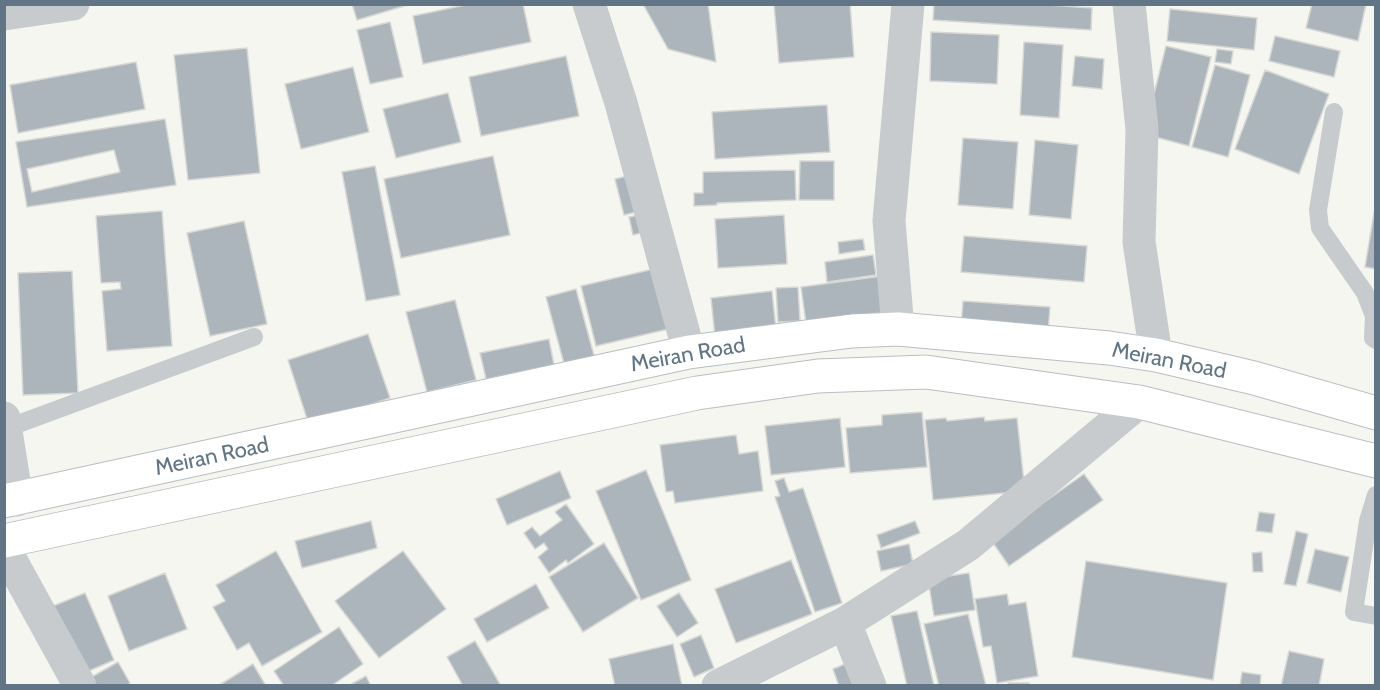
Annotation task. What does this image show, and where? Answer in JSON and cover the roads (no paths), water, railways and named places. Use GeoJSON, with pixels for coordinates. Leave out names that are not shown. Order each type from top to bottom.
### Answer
{"type":"FeatureCollection","features":[{"type":"Feature","properties":{"kind":"main road","name":"Meiran Road"},"geometry":{"type":"LineString","coordinates":[[10,501],[688,352],[852,331],[898,329],[1110,348],[1156,355],[1254,378],[1376,413]]}},
{"type":"Feature","properties":{"kind":"main road","name":"Meiran Road"},"geometry":{"type":"LineString","coordinates":[[4,541],[697,393],[818,376],[926,372],[1139,402],[1376,461]]}},
{"type":"Feature","properties":{"kind":"street"},"geometry":{"type":"LineString","coordinates":[[4,14],[73,4]]}},
{"type":"Feature","properties":{"kind":"street"},"geometry":{"type":"LineString","coordinates":[[589,4],[621,104],[688,352]]}},
{"type":"Feature","properties":{"kind":"street"},"geometry":{"type":"LineString","coordinates":[[898,329],[890,220],[908,4]]}},
{"type":"Feature","properties":{"kind":"street"},"geometry":{"type":"LineString","coordinates":[[1129,4],[1142,129],[1139,242],[1156,355]]}},
{"type":"Feature","properties":{"kind":"street"},"geometry":{"type":"LineString","coordinates":[[718,686],[845,623],[968,545],[1139,402]]}},
{"type":"Feature","properties":{"kind":"street"},"geometry":{"type":"LineString","coordinates":[[6,423],[10,501]]}},
{"type":"Feature","properties":{"kind":"street"},"geometry":{"type":"LineString","coordinates":[[4,548],[80,686]]}},
{"type":"Feature","properties":{"kind":"street"},"geometry":{"type":"LineString","coordinates":[[845,623],[870,686]]}},
{"type":"Feature","properties":{"kind":"lane"},"geometry":{"type":"LineString","coordinates":[[1334,112],[1318,210],[1320,228],[1365,293],[1374,316],[1373,338],[1376,340]]}},
{"type":"Feature","properties":{"kind":"lane"},"geometry":{"type":"LineString","coordinates":[[6,423],[254,338]]}},
{"type":"Feature","properties":{"kind":"lane"},"geometry":{"type":"LineString","coordinates":[[1376,495],[1354,612],[1376,616]]}}]}
